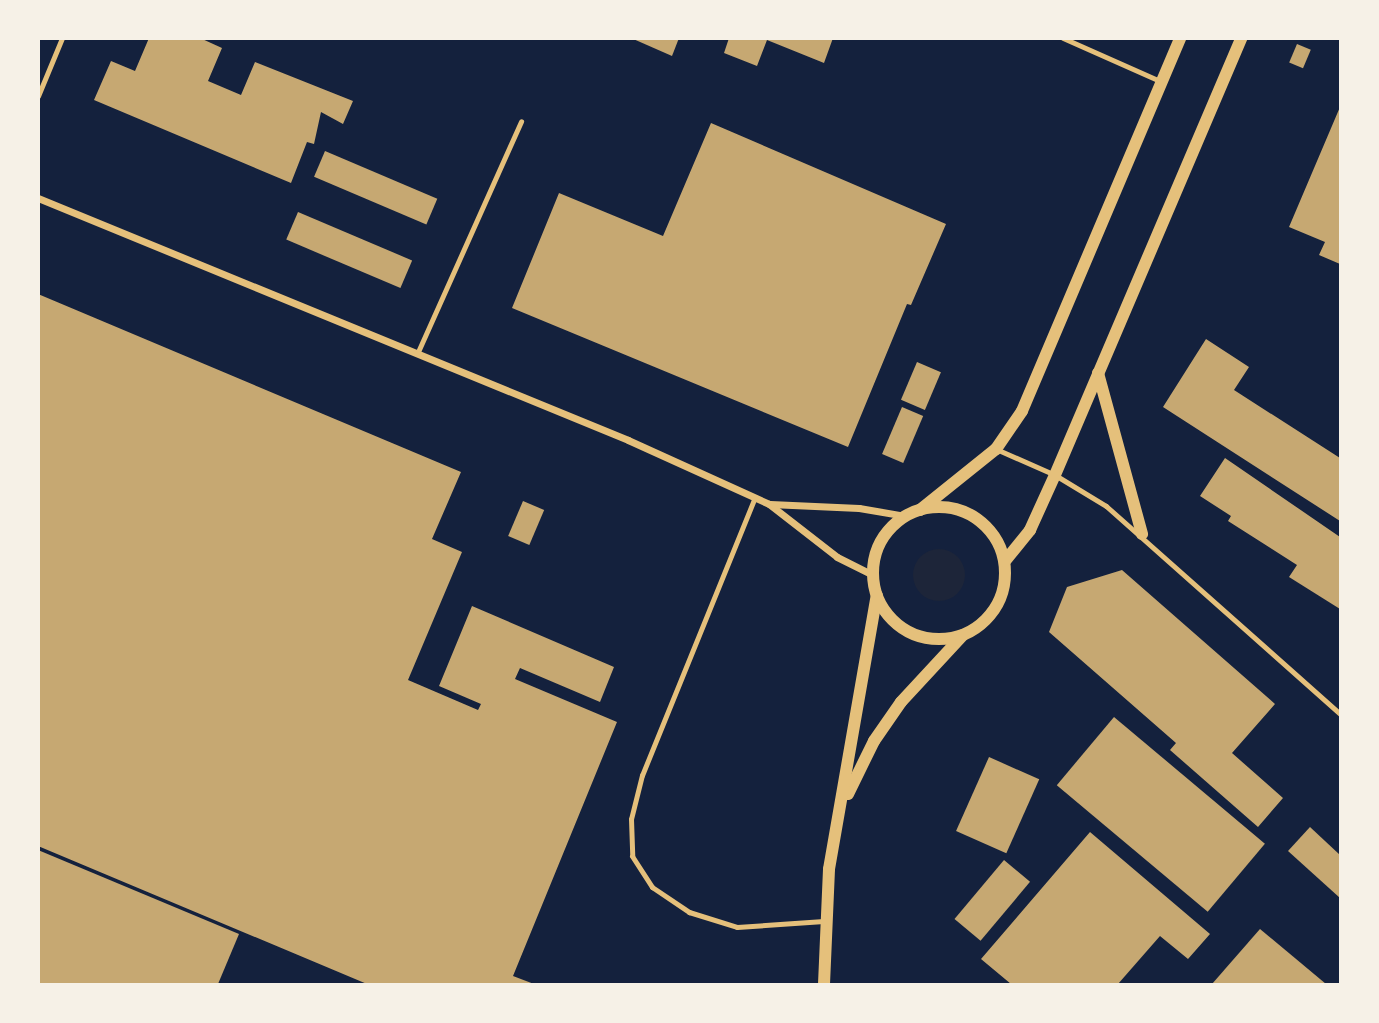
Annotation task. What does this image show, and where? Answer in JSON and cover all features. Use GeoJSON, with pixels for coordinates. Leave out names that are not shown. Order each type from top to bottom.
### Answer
{"type":"FeatureCollection","features":[{"type":"Feature","properties":{"kind":"street"},"geometry":{"type":"LineString","coordinates":[[920,510],[996,449],[1037,380],[1180,38]]}},
{"type":"Feature","properties":{"kind":"street"},"geometry":{"type":"LineString","coordinates":[[1005,561],[1030,530],[1055,475],[1241,38]]}},
{"type":"Feature","properties":{"kind":"street"},"geometry":{"type":"LineString","coordinates":[[38,198],[628,439],[769,504],[837,557],[873,575]]}},
{"type":"Feature","properties":{"kind":"street"},"geometry":{"type":"LineString","coordinates":[[1098,373],[1142,534]]}},
{"type":"Feature","properties":{"kind":"street"},"geometry":{"type":"LineString","coordinates":[[769,504],[859,508],[906,516]]}},
{"type":"Feature","properties":{"kind":"street"},"geometry":{"type":"LineString","coordinates":[[824,985],[824,921],[840,811],[877,595],[873,575],[881,541],[906,516],[920,510],[942,507],[964,512],[983,523],[997,540],[1005,561],[1005,584],[998,606],[983,624],[963,635],[894,712],[874,741],[840,811]]}},
{"type":"Feature","properties":{"kind":"street"},"geometry":{"type":"LineString","coordinates":[[877,595],[895,621],[921,637],[963,635]]}},
{"type":"Feature","properties":{"kind":"lane"},"geometry":{"type":"LineString","coordinates":[[38,96],[62,38]]}},
{"type":"Feature","properties":{"kind":"lane"},"geometry":{"type":"LineString","coordinates":[[1063,38],[1162,82]]}},
{"type":"Feature","properties":{"kind":"lane"},"geometry":{"type":"LineString","coordinates":[[417,354],[521,121]]}},
{"type":"Feature","properties":{"kind":"lane"},"geometry":{"type":"LineString","coordinates":[[996,449],[1055,475],[1142,534],[1340,714]]}},
{"type":"Feature","properties":{"kind":"lane"},"geometry":{"type":"LineString","coordinates":[[755,497],[642,775],[631,819],[632,856],[652,887],[689,912],[737,927],[824,921]]}},
{"type":"Feature","properties":{"kind":"shaded area"},"geometry":{"type":"Polygon","coordinates":[[[939,549],[949,551],[957,557],[963,565],[963,585],[957,593],[949,599],[939,601],[929,599],[921,593],[915,585],[913,575],[915,565],[921,557],[929,551],[939,549]]]}},
{"type":"Feature","properties":{"kind":"building"},"geometry":{"type":"Polygon","coordinates":[[[149,38],[200,38],[222,48],[208,81],[241,95],[255,62],[353,101],[343,124],[321,112],[314,144],[307,142],[291,183],[94,100],[111,61],[135,71],[149,38]]]}},
{"type":"Feature","properties":{"kind":"building"},"geometry":{"type":"Polygon","coordinates":[[[631,38],[679,38],[672,56],[631,38]]]}},
{"type":"Feature","properties":{"kind":"building"},"geometry":{"type":"Polygon","coordinates":[[[729,38],[833,38],[824,63],[767,40],[757,66],[724,53],[729,38]]]}},
{"type":"Feature","properties":{"kind":"building"},"geometry":{"type":"Polygon","coordinates":[[[1297,44],[1311,50],[1303,68],[1289,62],[1297,44]]]}},
{"type":"Feature","properties":{"kind":"building"},"geometry":{"type":"Polygon","coordinates":[[[1340,107],[1340,264],[1319,255],[1325,242],[1289,227],[1340,107]]]}},
{"type":"Feature","properties":{"kind":"building"},"geometry":{"type":"Polygon","coordinates":[[[711,123],[946,224],[911,305],[907,304],[848,447],[512,308],[559,193],[663,236],[711,123]]]}},
{"type":"Feature","properties":{"kind":"building"},"geometry":{"type":"Polygon","coordinates":[[[325,151],[437,199],[426,224],[314,177],[325,151]]]}},
{"type":"Feature","properties":{"kind":"building"},"geometry":{"type":"Polygon","coordinates":[[[298,212],[412,260],[400,288],[286,240],[298,212]]]}},
{"type":"Feature","properties":{"kind":"building"},"geometry":{"type":"Polygon","coordinates":[[[38,294],[461,472],[432,539],[462,552],[408,680],[478,710],[481,704],[439,686],[472,606],[614,667],[600,702],[520,668],[515,679],[617,722],[513,976],[534,984],[367,984],[38,846],[38,294]]]}},
{"type":"Feature","properties":{"kind":"building"},"geometry":{"type":"Polygon","coordinates":[[[1206,339],[1249,367],[1234,390],[1340,458],[1340,521],[1163,407],[1206,339]]]}},
{"type":"Feature","properties":{"kind":"building"},"geometry":{"type":"Polygon","coordinates":[[[917,362],[941,372],[925,410],[901,400],[917,362]]]}},
{"type":"Feature","properties":{"kind":"building"},"geometry":{"type":"Polygon","coordinates":[[[902,407],[923,416],[903,463],[882,454],[902,407]]]}},
{"type":"Feature","properties":{"kind":"building"},"geometry":{"type":"Polygon","coordinates":[[[1225,458],[1340,537],[1340,609],[1289,577],[1297,565],[1228,521],[1231,516],[1200,496],[1225,458]]]}},
{"type":"Feature","properties":{"kind":"building"},"geometry":{"type":"Polygon","coordinates":[[[523,501],[544,510],[529,545],[508,536],[523,501]]]}},
{"type":"Feature","properties":{"kind":"building"},"geometry":{"type":"Polygon","coordinates":[[[1122,570],[1275,704],[1232,753],[1283,798],[1258,827],[1170,750],[1176,743],[1049,632],[1067,587],[1122,570]]]}},
{"type":"Feature","properties":{"kind":"building"},"geometry":{"type":"Polygon","coordinates":[[[1114,717],[1265,844],[1208,912],[1057,785],[1114,717]]]}},
{"type":"Feature","properties":{"kind":"building"},"geometry":{"type":"Polygon","coordinates":[[[989,757],[1039,779],[1006,853],[956,831],[989,757]]]}},
{"type":"Feature","properties":{"kind":"building"},"geometry":{"type":"Polygon","coordinates":[[[1310,827],[1340,855],[1340,898],[1288,851],[1310,827]]]}},
{"type":"Feature","properties":{"kind":"building"},"geometry":{"type":"Polygon","coordinates":[[[1090,832],[1210,934],[1188,959],[1160,936],[1118,984],[1011,984],[981,959],[1090,832]]]}},
{"type":"Feature","properties":{"kind":"building"},"geometry":{"type":"Polygon","coordinates":[[[38,850],[239,934],[218,984],[38,984],[38,850]]]}},
{"type":"Feature","properties":{"kind":"building"},"geometry":{"type":"Polygon","coordinates":[[[1004,860],[1030,882],[981,941],[955,919],[1004,860]]]}},
{"type":"Feature","properties":{"kind":"building"},"geometry":{"type":"Polygon","coordinates":[[[1260,929],[1326,984],[1212,984],[1260,929]]]}}]}
